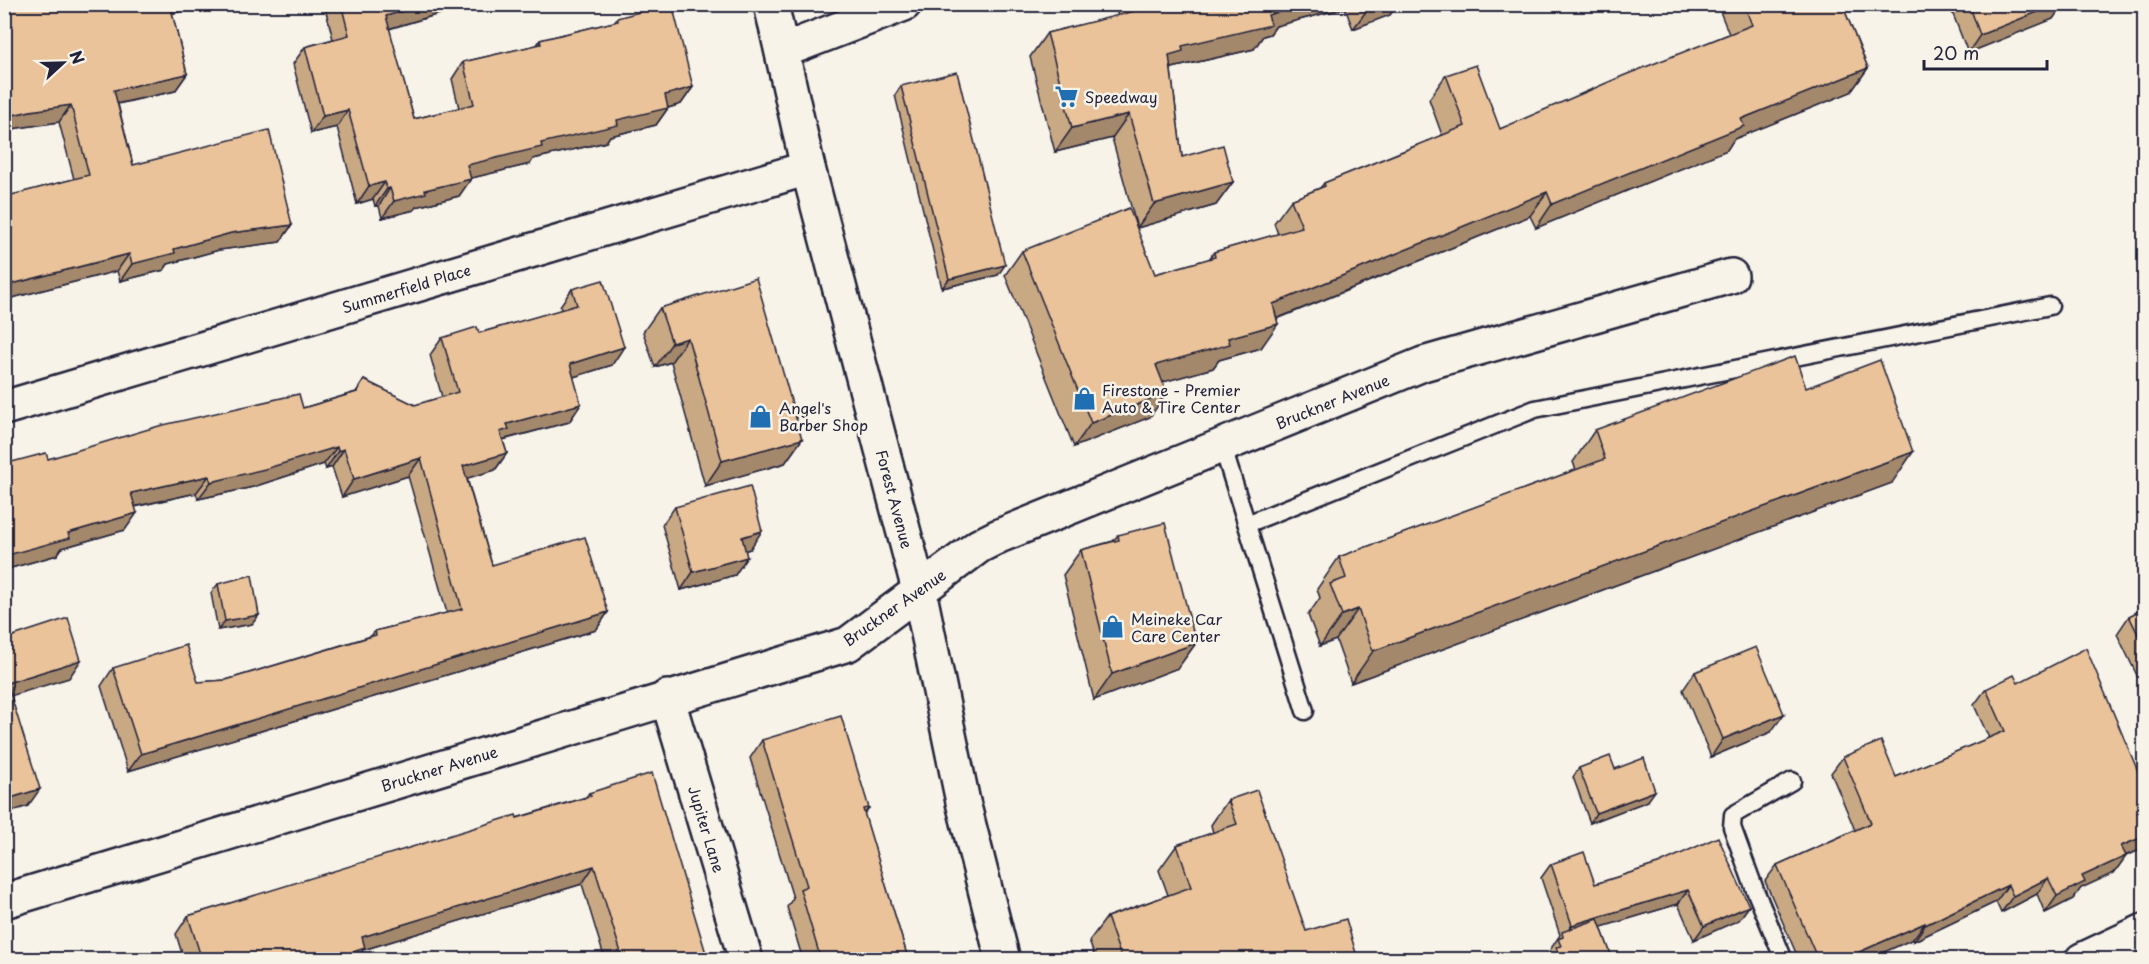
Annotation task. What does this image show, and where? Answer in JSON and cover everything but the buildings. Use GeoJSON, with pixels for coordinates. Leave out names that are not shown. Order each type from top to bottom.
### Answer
{"type":"FeatureCollection","features":[{"type":"Feature","properties":{"kind":"street","name":"Forest Avenue"},"geometry":{"type":"LineString","coordinates":[[771,4],[808,168],[919,590],[963,802],[1003,960]]}},
{"type":"Feature","properties":{"kind":"street"},"geometry":{"type":"LineString","coordinates":[[782,51],[904,4]]}},
{"type":"Feature","properties":{"kind":"street","name":"Summerfield Place"},"geometry":{"type":"LineString","coordinates":[[4,408],[808,168]]}},
{"type":"Feature","properties":{"kind":"street","name":"Bruckner Avenue"},"geometry":{"type":"LineString","coordinates":[[4,901],[848,644],[979,546],[999,536],[1423,364],[1731,276]]}},
{"type":"Feature","properties":{"kind":"street","name":"Jupiter Lane"},"geometry":{"type":"LineString","coordinates":[[668,698],[746,960]]}},
{"type":"Feature","properties":{"kind":"street"},"geometry":{"type":"LineString","coordinates":[[2082,960],[2145,932]]}},
{"type":"Feature","properties":{"kind":"lane"},"geometry":{"type":"LineString","coordinates":[[1247,524],[1535,409],[2050,306]]}},
{"type":"Feature","properties":{"kind":"lane"},"geometry":{"type":"LineString","coordinates":[[1222,445],[1305,711]]}},
{"type":"Feature","properties":{"kind":"lane"},"geometry":{"type":"LineString","coordinates":[[1784,960],[1732,827],[1733,815],[1792,780]]}},
{"type":"Feature","properties":{"kind":"place","name":"Speedway"},"geometry":{"type":"Point","coordinates":[1067,96]}},
{"type":"Feature","properties":{"kind":"place","name":"Firestone - Premier Auto & Tire Center"},"geometry":{"type":"Point","coordinates":[1084,398]}},
{"type":"Feature","properties":{"kind":"place","name":"Angel's Barber Shop"},"geometry":{"type":"Point","coordinates":[761,416]}},
{"type":"Feature","properties":{"kind":"place","name":"Meineke Car Care Center"},"geometry":{"type":"Point","coordinates":[1113,627]}}]}
